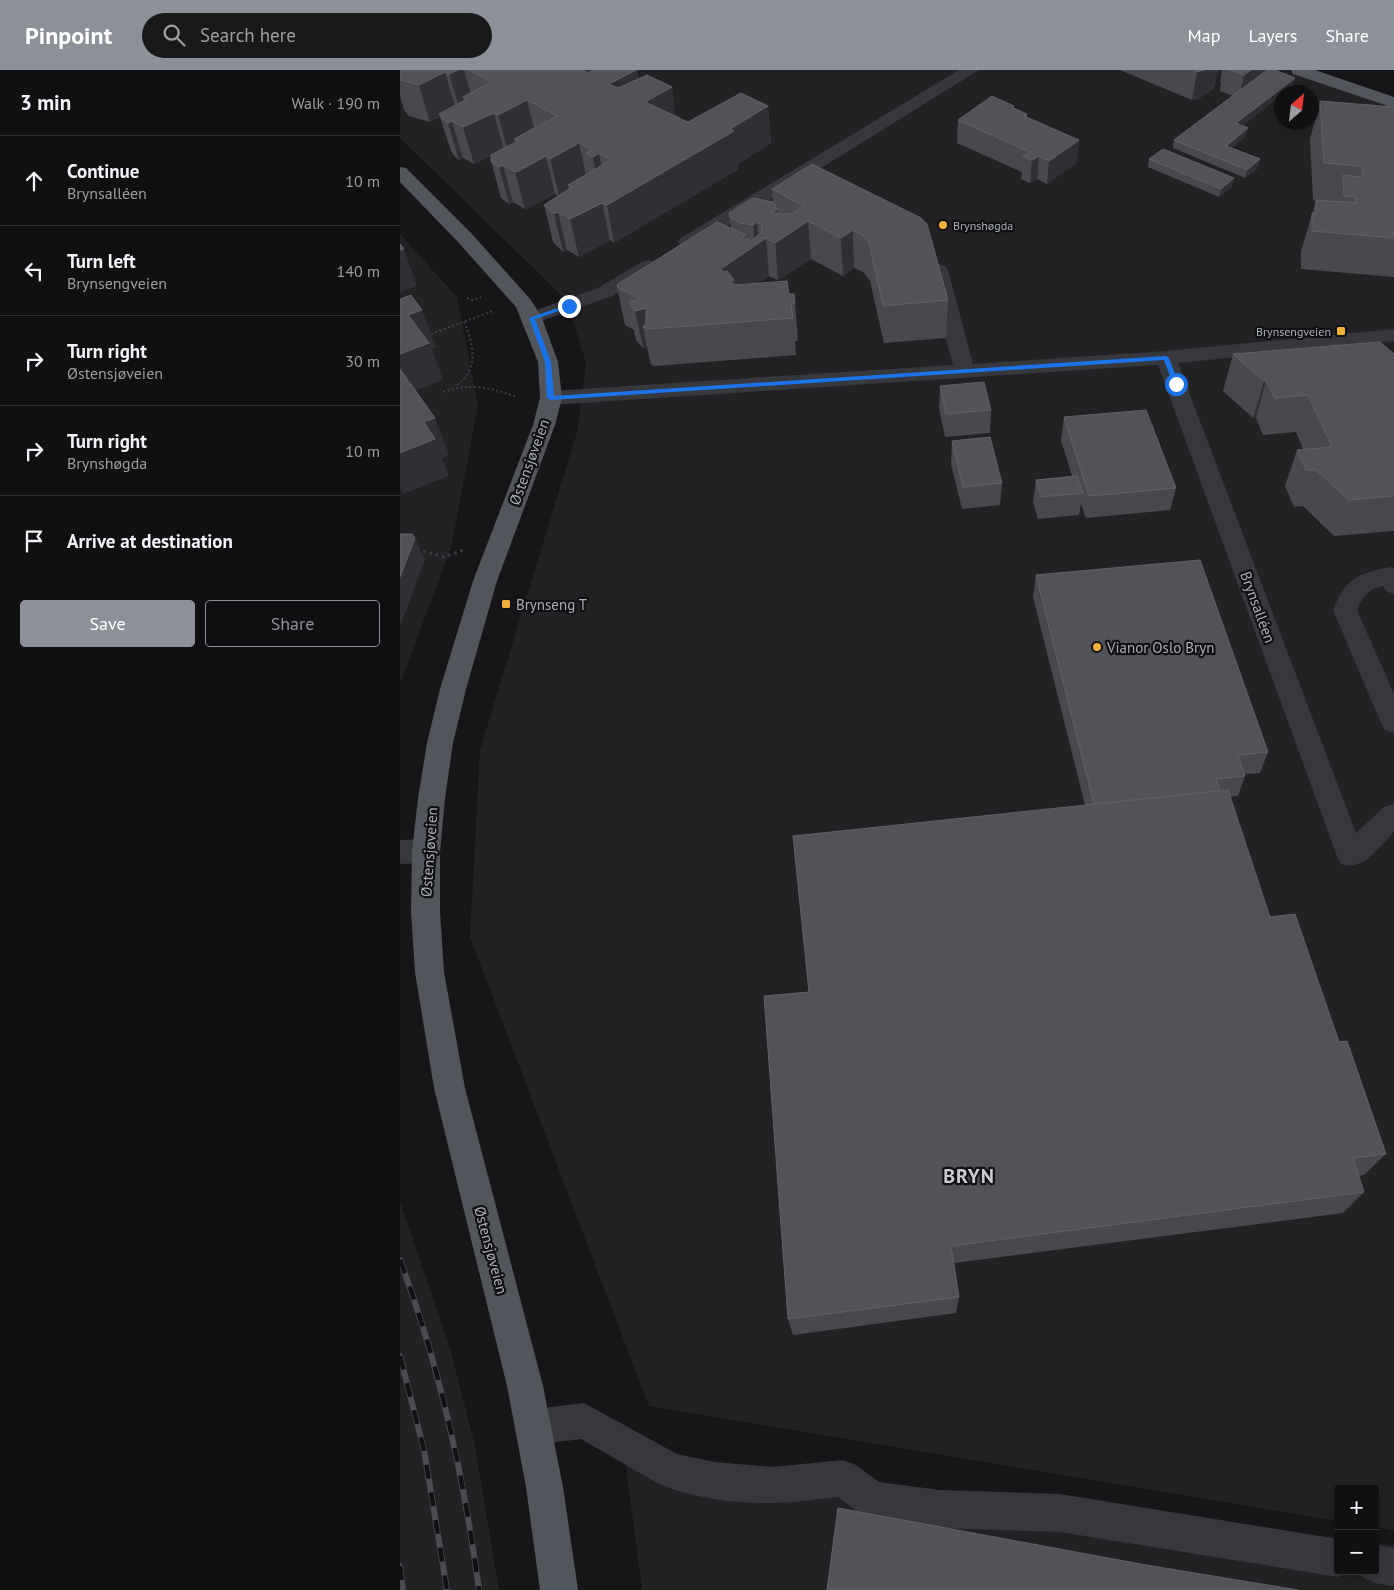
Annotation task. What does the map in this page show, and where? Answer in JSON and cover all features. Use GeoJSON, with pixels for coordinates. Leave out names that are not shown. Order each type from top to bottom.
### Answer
{"type":"FeatureCollection","features":[{"type":"Feature","properties":{"kind":"main road"},"geometry":{"type":"LineString","coordinates":[[1300,70],[1394,103]]}},
{"type":"Feature","properties":{"kind":"main road"},"geometry":{"type":"LineString","coordinates":[[1345,70],[1394,86]]}},
{"type":"Feature","properties":{"kind":"main road","name":"Østensjøveien"},"geometry":{"type":"LineString","coordinates":[[400,172],[508,284],[524,304],[532,318],[548,362],[551,398],[544,425],[470,631],[450,702],[436,773],[413,852],[442,1057],[455,1120],[509,1318],[534,1427],[549,1506],[559,1590]]}},
{"type":"Feature","properties":{"kind":"street"},"geometry":{"type":"LineString","coordinates":[[532,318],[605,292],[971,70]]}},
{"type":"Feature","properties":{"kind":"street"},"geometry":{"type":"LineString","coordinates":[[792,178],[814,189]]}},
{"type":"Feature","properties":{"kind":"street"},"geometry":{"type":"LineString","coordinates":[[933,249],[965,372]]}},
{"type":"Feature","properties":{"kind":"street"},"geometry":{"type":"LineString","coordinates":[[551,398],[1166,358],[1394,335]]}},
{"type":"Feature","properties":{"kind":"street"},"geometry":{"type":"LineString","coordinates":[[1368,338],[1394,344]]}},
{"type":"Feature","properties":{"kind":"street","name":"Brynsalléen"},"geometry":{"type":"LineString","coordinates":[[1166,358],[1351,856],[1394,815]]}},
{"type":"Feature","properties":{"kind":"street"},"geometry":{"type":"LineString","coordinates":[[1394,585],[1390,576],[1369,580],[1354,589],[1345,610],[1394,723]]}},
{"type":"Feature","properties":{"kind":"street"},"geometry":{"type":"LineString","coordinates":[[534,1427],[584,1422],[672,1471],[715,1480],[772,1485],[843,1478],[872,1500],[940,1509],[1060,1513],[1334,1557]]}},
{"type":"Feature","properties":{"kind":"street"},"geometry":{"type":"LineString","coordinates":[[1379,1565],[1394,1567]]}},
{"type":"Feature","properties":{"kind":"path"},"geometry":{"type":"LineString","coordinates":[[467,298],[473,300],[484,296]]}},
{"type":"Feature","properties":{"kind":"path"},"geometry":{"type":"LineString","coordinates":[[431,334],[492,311]]}},
{"type":"Feature","properties":{"kind":"path"},"geometry":{"type":"LineString","coordinates":[[442,392],[454,387],[469,374],[474,360],[472,342],[464,321]]}},
{"type":"Feature","properties":{"kind":"path"},"geometry":{"type":"LineString","coordinates":[[454,387],[482,386],[516,396]]}},
{"type":"Feature","properties":{"kind":"path"},"geometry":{"type":"LineString","coordinates":[[414,549],[434,552],[444,557],[470,547]]}},
{"type":"Feature","properties":{"kind":"shaded area"},"geometry":{"type":"Polygon","coordinates":[[[400,70],[1286,70],[1394,106],[1394,1530],[1379,1528],[1379,1485],[1334,1485],[1334,1520],[649,1406],[470,937],[480,750],[577,432],[586,363],[571,314],[559,293],[400,138],[400,70]]]}},
{"type":"Feature","properties":{"kind":"shaded area"},"geometry":{"type":"Polygon","coordinates":[[[400,234],[457,297],[478,406],[451,548],[400,684],[400,234]]]}},
{"type":"Feature","properties":{"kind":"shaded area"},"geometry":{"type":"Polygon","coordinates":[[[400,1202],[450,1348],[475,1446],[499,1590],[400,1590],[400,1202]]]}},
{"type":"Feature","properties":{"kind":"shaded area"},"geometry":{"type":"Polygon","coordinates":[[[625,1459],[1334,1538],[1334,1575],[1379,1575],[1379,1543],[1394,1545],[1394,1590],[642,1590],[625,1459]]]}},
{"type":"Feature","properties":{"kind":"building"},"geometry":{"type":"Polygon","coordinates":[[[400,70],[458,70],[449,74],[445,72],[419,85],[400,80],[400,70]]]}},
{"type":"Feature","properties":{"kind":"building"},"geometry":{"type":"Polygon","coordinates":[[[469,70],[583,70],[588,73],[593,70],[636,70],[609,84],[618,88],[647,75],[672,87],[645,102],[688,122],[741,93],[768,106],[730,129],[734,131],[607,205],[602,203],[570,219],[558,212],[554,214],[544,205],[572,187],[568,185],[611,160],[599,153],[593,157],[586,153],[592,150],[579,143],[550,159],[546,156],[519,171],[515,172],[503,165],[499,167],[491,161],[491,155],[518,141],[514,139],[557,116],[527,100],[498,115],[494,113],[463,127],[452,121],[448,123],[439,114],[467,99],[463,97],[492,82],[469,70]]]}},
{"type":"Feature","properties":{"kind":"building"},"geometry":{"type":"Polygon","coordinates":[[[1230,70],[1251,70],[1244,75],[1230,70]]]}},
{"type":"Feature","properties":{"kind":"building"},"geometry":{"type":"Polygon","coordinates":[[[1267,70],[1275,70],[1295,78],[1286,85],[1274,85],[1274,94],[1236,123],[1248,128],[1226,146],[1260,159],[1247,170],[1174,140],[1267,70]]]}},
{"type":"Feature","properties":{"kind":"building"},"geometry":{"type":"Polygon","coordinates":[[[992,96],[1027,114],[1024,116],[1079,140],[1049,161],[1039,156],[1032,160],[1023,156],[1030,152],[958,120],[992,96]]]}},
{"type":"Feature","properties":{"kind":"building"},"geometry":{"type":"Polygon","coordinates":[[[1320,101],[1394,107],[1394,238],[1312,231],[1312,213],[1316,214],[1316,200],[1356,203],[1355,197],[1344,196],[1343,175],[1363,177],[1362,166],[1324,163],[1320,101]]]}},
{"type":"Feature","properties":{"kind":"building"},"geometry":{"type":"Polygon","coordinates":[[[1163,149],[1234,178],[1221,189],[1149,159],[1163,149]]]}},
{"type":"Feature","properties":{"kind":"building"},"geometry":{"type":"Polygon","coordinates":[[[812,164],[921,218],[927,224],[948,300],[883,306],[869,243],[862,235],[853,230],[841,238],[808,221],[775,243],[766,238],[721,269],[724,272],[727,271],[734,280],[731,281],[734,285],[787,281],[789,294],[794,294],[795,303],[791,304],[793,318],[648,329],[643,327],[646,323],[646,308],[635,311],[629,302],[640,299],[617,287],[618,284],[717,222],[746,235],[743,237],[751,241],[761,233],[762,225],[757,222],[753,225],[741,223],[730,217],[729,213],[753,198],[773,202],[777,209],[773,212],[791,214],[804,206],[772,189],[812,164]]]}},
{"type":"Feature","properties":{"kind":"building"},"geometry":{"type":"Polygon","coordinates":[[[411,295],[422,310],[408,315],[429,343],[400,354],[400,299],[411,295]]]}},
{"type":"Feature","properties":{"kind":"building"},"geometry":{"type":"Polygon","coordinates":[[[1380,342],[1394,354],[1394,496],[1349,500],[1316,470],[1306,470],[1297,450],[1332,447],[1308,395],[1275,398],[1266,381],[1233,354],[1380,342]]]}},
{"type":"Feature","properties":{"kind":"building"},"geometry":{"type":"Polygon","coordinates":[[[400,369],[435,418],[424,422],[435,439],[400,453],[400,369]]]}},
{"type":"Feature","properties":{"kind":"building"},"geometry":{"type":"Polygon","coordinates":[[[984,382],[991,410],[946,414],[940,386],[984,382]]]}},
{"type":"Feature","properties":{"kind":"building"},"geometry":{"type":"Polygon","coordinates":[[[1146,410],[1176,488],[1089,496],[1064,417],[1146,410]]]}},
{"type":"Feature","properties":{"kind":"building"},"geometry":{"type":"Polygon","coordinates":[[[990,437],[1002,483],[963,487],[952,441],[990,437]]]}},
{"type":"Feature","properties":{"kind":"building"},"geometry":{"type":"Polygon","coordinates":[[[1077,476],[1083,493],[1041,497],[1036,480],[1077,476]]]}},
{"type":"Feature","properties":{"kind":"building"},"geometry":{"type":"Polygon","coordinates":[[[400,534],[412,534],[415,538],[400,577],[400,534]]]}},
{"type":"Feature","properties":{"kind":"building"},"geometry":{"type":"Polygon","coordinates":[[[1200,560],[1268,752],[1238,755],[1245,776],[1216,779],[1220,791],[1094,804],[1036,575],[1200,560]]]}},
{"type":"Feature","properties":{"kind":"building"},"geometry":{"type":"Polygon","coordinates":[[[1228,790],[1270,917],[1295,914],[1339,1042],[1347,1041],[1386,1154],[1353,1158],[1364,1192],[951,1246],[959,1297],[788,1319],[764,996],[809,992],[793,836],[1228,790]]]}},
{"type":"Feature","properties":{"kind":"building"},"geometry":{"type":"Polygon","coordinates":[[[838,1508],[1146,1565],[1298,1590],[827,1590],[838,1508]]]}},
{"type":"Feature","properties":{"kind":"railway"},"geometry":{"type":"LineString","coordinates":[[400,1260],[427,1341],[449,1423],[466,1506],[479,1590]]}},
{"type":"Feature","properties":{"kind":"railway"},"geometry":{"type":"LineString","coordinates":[[400,1356],[424,1450],[447,1590]]}},
{"type":"Feature","properties":{"kind":"railway"},"geometry":{"type":"LineString","coordinates":[[400,1566],[403,1590]]}},
{"type":"Feature","properties":{"kind":"place","name":"Brynshøgda"},"geometry":{"type":"Point","coordinates":[943,225]}},
{"type":"Feature","properties":{"kind":"place","name":"Brynsengveien"},"geometry":{"type":"Point","coordinates":[1341,331]}},
{"type":"Feature","properties":{"kind":"place","name":"Brynseng T"},"geometry":{"type":"Point","coordinates":[506,604]}},
{"type":"Feature","properties":{"kind":"place","name":"Vianor Oslo Bryn"},"geometry":{"type":"Point","coordinates":[1097,647]}},
{"type":"Feature","properties":{"kind":"district","name":"BRYN"},"geometry":{"type":"Point","coordinates":[969,1176]}},
{"type":"Feature","properties":{"kind":"route"},"geometry":{"type":"LineString","coordinates":[[569,306],[532,318],[548,362],[551,398],[1166,358],[1176,384]]}}]}
